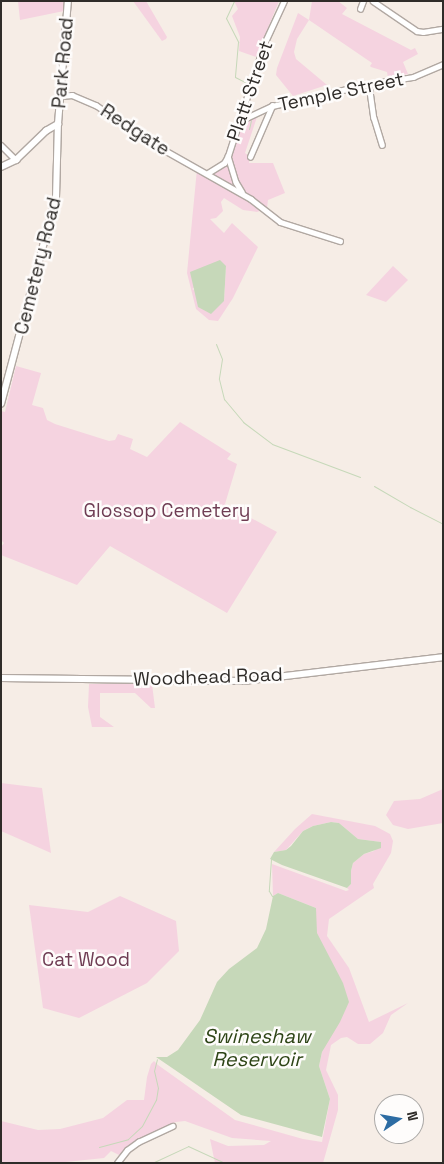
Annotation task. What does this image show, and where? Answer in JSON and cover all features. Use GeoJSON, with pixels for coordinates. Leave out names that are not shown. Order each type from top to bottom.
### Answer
{"type":"FeatureCollection","features":[{"type":"Feature","properties":{"kind":"main road","name":"Woodhead Road"},"geometry":{"type":"LineString","coordinates":[[1,678],[251,680],[443,657]]}},
{"type":"Feature","properties":{"kind":"street","name":"Park Road"},"geometry":{"type":"LineString","coordinates":[[58,124],[68,1]]}},
{"type":"Feature","properties":{"kind":"street","name":"Platt Street"},"geometry":{"type":"LineString","coordinates":[[208,173],[224,162],[228,156],[264,44],[284,1]]}},
{"type":"Feature","properties":{"kind":"street"},"geometry":{"type":"LineString","coordinates":[[360,9],[363,1]]}},
{"type":"Feature","properties":{"kind":"street"},"geometry":{"type":"LineString","coordinates":[[373,1],[417,30],[423,32],[443,29]]}},
{"type":"Feature","properties":{"kind":"street","name":"Temple Street"},"geometry":{"type":"LineString","coordinates":[[240,118],[246,118],[272,106],[369,84],[413,77],[443,64]]}},
{"type":"Feature","properties":{"kind":"street"},"geometry":{"type":"LineString","coordinates":[[369,84],[382,145]]}},
{"type":"Feature","properties":{"kind":"street","name":"Redgate"},"geometry":{"type":"LineString","coordinates":[[60,96],[72,95],[85,99],[145,139],[242,193],[280,222],[340,241]]}},
{"type":"Feature","properties":{"kind":"street"},"geometry":{"type":"LineString","coordinates":[[250,157],[272,106]]}},
{"type":"Feature","properties":{"kind":"street"},"geometry":{"type":"LineString","coordinates":[[1,167],[16,160],[46,131],[58,124]]}},
{"type":"Feature","properties":{"kind":"street","name":"Cemetery Road"},"geometry":{"type":"LineString","coordinates":[[1,404],[54,206],[58,124]]}},
{"type":"Feature","properties":{"kind":"street"},"geometry":{"type":"LineString","coordinates":[[1,146],[16,160]]}},
{"type":"Feature","properties":{"kind":"street"},"geometry":{"type":"LineString","coordinates":[[228,156],[236,182],[242,193]]}},
{"type":"Feature","properties":{"kind":"street"},"geometry":{"type":"LineString","coordinates":[[117,1163],[131,1147],[173,1126]]}},
{"type":"Feature","properties":{"kind":"green space"},"geometry":{"type":"Polygon","coordinates":[[[18,1],[64,1],[64,11],[20,20],[18,1]]]}},
{"type":"Feature","properties":{"kind":"green space"},"geometry":{"type":"Polygon","coordinates":[[[133,1],[146,1],[167,37],[166,39],[162,41],[133,1]]]}},
{"type":"Feature","properties":{"kind":"green space"},"geometry":{"type":"Polygon","coordinates":[[[234,1],[279,1],[256,57],[239,51],[240,37],[232,16],[238,9],[234,1]]]}},
{"type":"Feature","properties":{"kind":"green space"},"geometry":{"type":"Polygon","coordinates":[[[312,1],[338,1],[347,8],[342,14],[411,50],[415,48],[418,54],[403,62],[408,74],[388,78],[387,72],[371,67],[372,63],[309,20],[312,1]]]}},
{"type":"Feature","properties":{"kind":"green space"},"geometry":{"type":"Polygon","coordinates":[[[298,13],[309,20],[297,39],[294,52],[296,59],[327,85],[293,96],[276,75],[277,68],[298,13]]]}},
{"type":"Feature","properties":{"kind":"green space"},"geometry":{"type":"Polygon","coordinates":[[[258,114],[245,153],[250,157],[249,163],[273,163],[285,193],[268,200],[267,208],[257,212],[243,210],[224,198],[221,202],[223,211],[216,218],[210,219],[224,233],[232,223],[258,247],[233,298],[218,321],[209,320],[196,309],[187,273],[197,169],[206,176],[225,164],[230,156],[241,119],[258,114]],[[226,266],[192,289],[224,301],[226,266]]]}},
{"type":"Feature","properties":{"kind":"green space"},"geometry":{"type":"Polygon","coordinates":[[[393,266],[408,280],[386,302],[366,295],[393,266]]]}},
{"type":"Feature","properties":{"kind":"green space","name":"Glossop Cemetery"},"geometry":{"type":"Polygon","coordinates":[[[16,366],[41,373],[32,405],[43,408],[47,420],[55,424],[109,441],[115,440],[118,434],[133,439],[130,449],[147,457],[180,422],[231,454],[227,459],[237,464],[225,504],[277,532],[227,613],[110,546],[77,585],[1,555],[1,547],[4,543],[1,540],[1,411],[5,412],[16,366]]]}},
{"type":"Feature","properties":{"kind":"green space"},"geometry":{"type":"Polygon","coordinates":[[[89,684],[152,684],[155,708],[151,708],[135,693],[100,693],[100,717],[114,727],[92,727],[88,707],[89,684]]]}},
{"type":"Feature","properties":{"kind":"green space"},"geometry":{"type":"Polygon","coordinates":[[[1,783],[42,788],[51,853],[1,831],[1,783]]]}},
{"type":"Feature","properties":{"kind":"green space"},"geometry":{"type":"Polygon","coordinates":[[[443,789],[443,823],[408,829],[393,825],[386,815],[394,801],[420,799],[443,789]]]}},
{"type":"Feature","properties":{"kind":"green space"},"geometry":{"type":"Polygon","coordinates":[[[312,814],[375,826],[390,834],[393,841],[391,853],[373,884],[374,888],[329,919],[327,936],[349,968],[369,1022],[408,1003],[391,1015],[383,1033],[370,1044],[358,1044],[347,1037],[341,1038],[331,1045],[326,1070],[338,1095],[338,1110],[323,1163],[215,1163],[210,1139],[228,1146],[264,1145],[271,1141],[232,1138],[185,1121],[176,1122],[136,1140],[119,1155],[111,1151],[104,1158],[56,1163],[1,1163],[1,1121],[38,1130],[60,1129],[103,1118],[127,1100],[144,1100],[147,1077],[151,1064],[154,1061],[235,1120],[303,1139],[322,1142],[330,1099],[319,1066],[327,1041],[321,943],[316,933],[316,908],[278,893],[273,896],[272,864],[346,891],[349,890],[347,888],[351,884],[353,863],[364,854],[374,851],[381,842],[358,839],[339,823],[331,822],[313,826],[303,831],[286,850],[274,852],[312,814]]]}},
{"type":"Feature","properties":{"kind":"green space","name":"Cat Wood"},"geometry":{"type":"Polygon","coordinates":[[[120,896],[176,921],[179,951],[147,983],[79,1018],[43,1008],[29,905],[88,912],[120,896]]]}},
{"type":"Feature","properties":{"kind":"water"},"geometry":{"type":"Polygon","coordinates":[[[220,260],[226,266],[224,301],[211,314],[198,307],[190,272],[220,260]]]}},
{"type":"Feature","properties":{"kind":"water"},"geometry":{"type":"Polygon","coordinates":[[[331,822],[339,823],[358,839],[381,842],[381,848],[364,854],[353,863],[351,884],[347,888],[270,859],[274,852],[286,850],[291,846],[303,831],[313,826],[331,822]]]}},
{"type":"Feature","properties":{"kind":"water","name":"Swineshaw Reservoir"},"geometry":{"type":"Polygon","coordinates":[[[278,893],[316,908],[317,933],[343,983],[349,1002],[340,1022],[322,1052],[319,1066],[330,1099],[322,1137],[241,1115],[156,1057],[167,1057],[178,1050],[200,1020],[217,982],[229,969],[257,948],[266,929],[273,896],[278,893]]]}},
{"type":"Feature","properties":{"kind":"waterway"},"geometry":{"type":"LineString","coordinates":[[234,1],[226,18],[238,42],[235,77],[247,83]]}},
{"type":"Feature","properties":{"kind":"waterway"},"geometry":{"type":"LineString","coordinates":[[249,129],[251,120]]}},
{"type":"Feature","properties":{"kind":"waterway"},"geometry":{"type":"LineString","coordinates":[[216,344],[222,359],[219,379],[224,399],[243,422],[272,444],[360,477]]}},
{"type":"Feature","properties":{"kind":"waterway"},"geometry":{"type":"LineString","coordinates":[[374,486],[442,523]]}},
{"type":"Feature","properties":{"kind":"waterway"},"geometry":{"type":"LineString","coordinates":[[271,859],[269,891],[272,896]]}},
{"type":"Feature","properties":{"kind":"waterway"},"geometry":{"type":"LineString","coordinates":[[99,1147],[128,1139],[142,1126],[156,1100],[158,1088],[154,1071],[157,1059]]}},
{"type":"Feature","properties":{"kind":"waterway"},"geometry":{"type":"LineString","coordinates":[[152,1163],[188,1146],[225,1163]]}}]}
